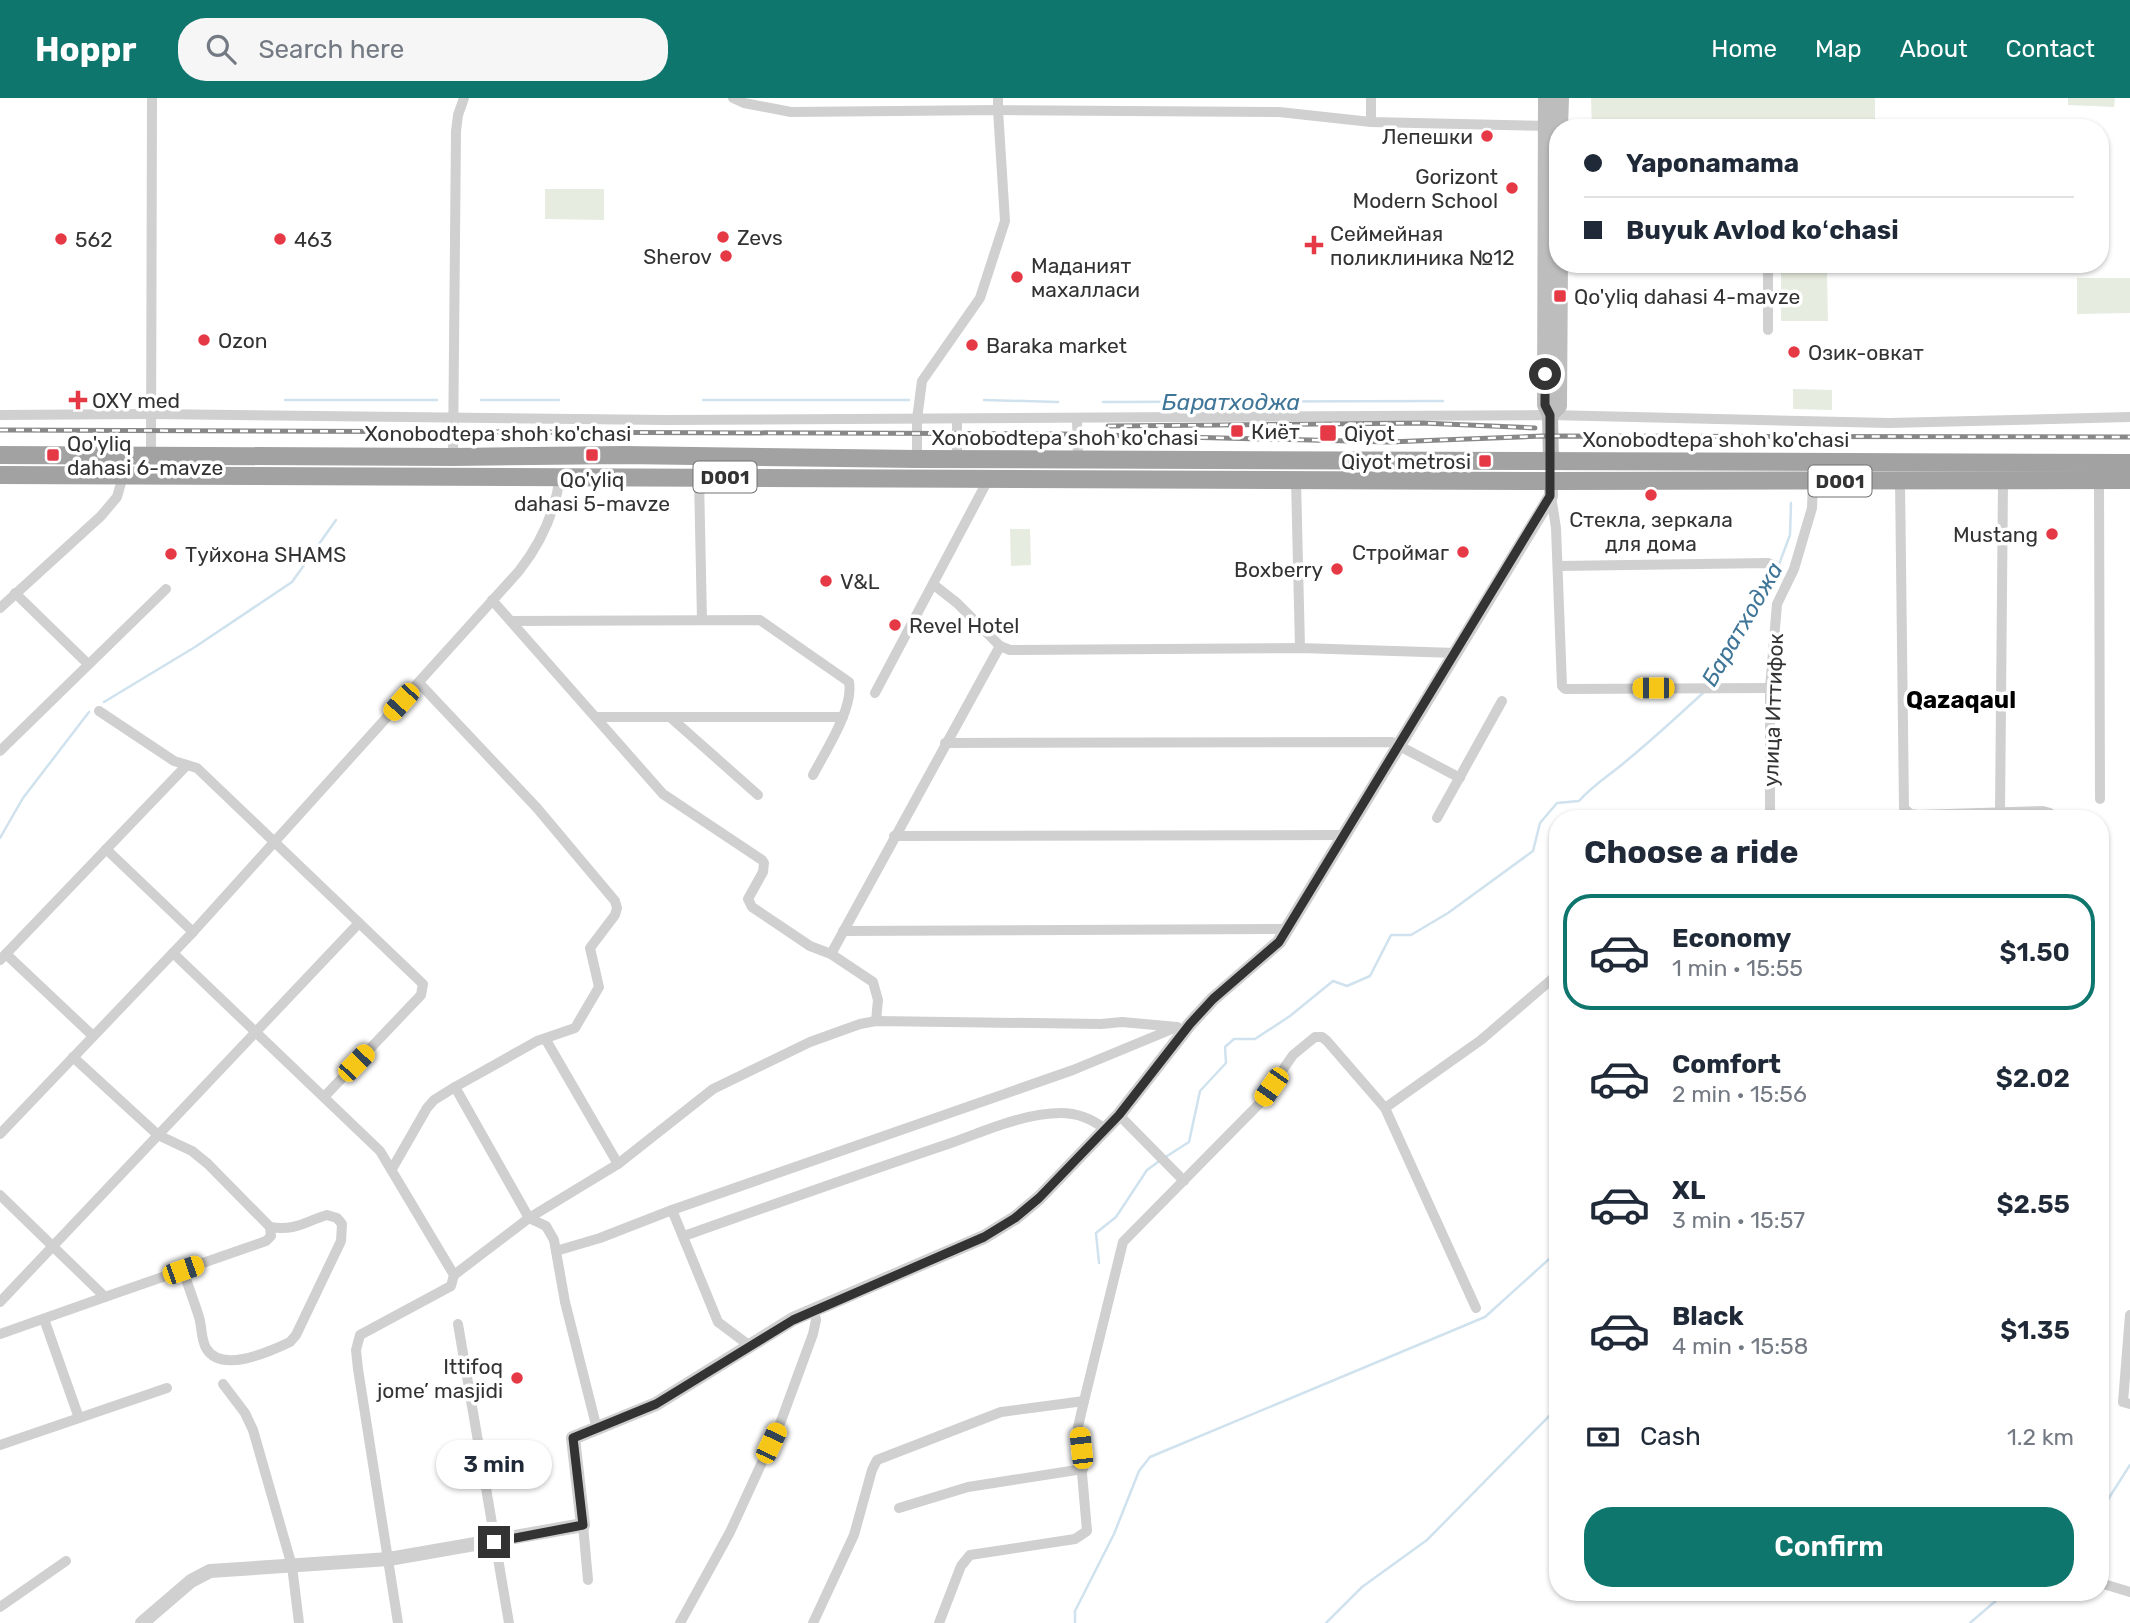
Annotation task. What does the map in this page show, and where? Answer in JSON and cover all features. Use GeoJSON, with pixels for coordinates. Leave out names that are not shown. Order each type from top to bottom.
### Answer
{"type":"FeatureCollection","features":[{"type":"Feature","properties":{"kind":"highway","name":"Xonobodtepa shoh ko'chasi"},"geometry":{"type":"LineString","coordinates":[[0,455],[625,455],[1078,460],[2130,463]]}},
{"type":"Feature","properties":{"kind":"highway"},"geometry":{"type":"LineString","coordinates":[[231,456],[231,476]]}},
{"type":"Feature","properties":{"kind":"highway"},"geometry":{"type":"LineString","coordinates":[[1168,460],[1168,480]]}},
{"type":"Feature","properties":{"kind":"highway"},"geometry":{"type":"LineString","coordinates":[[1551,461],[1551,489]]}},
{"type":"Feature","properties":{"kind":"highway","name":"Xonobodtepa shoh ko'chasi"},"geometry":{"type":"LineString","coordinates":[[0,475],[1296,480],[1551,489],[1813,481],[2130,481]]}},
{"type":"Feature","properties":{"kind":"main road"},"geometry":{"type":"LineString","coordinates":[[1546,98],[1554,119]]}},
{"type":"Feature","properties":{"kind":"main road"},"geometry":{"type":"LineString","coordinates":[[1557,119],[1561,98]]}},
{"type":"Feature","properties":{"kind":"main road"},"geometry":{"type":"LineString","coordinates":[[1550,273],[1545,405],[1550,415],[1551,461]]}},
{"type":"Feature","properties":{"kind":"main road"},"geometry":{"type":"LineString","coordinates":[[1550,415],[1559,406],[1560,273]]}},
{"type":"Feature","properties":{"kind":"street"},"geometry":{"type":"LineString","coordinates":[[151,456],[152,98]]}},
{"type":"Feature","properties":{"kind":"street"},"geometry":{"type":"LineString","coordinates":[[453,457],[456,131],[464,98]]}},
{"type":"Feature","properties":{"kind":"street"},"geometry":{"type":"LineString","coordinates":[[733,98],[791,113],[998,104],[1279,112],[1371,122],[1549,126]]}},
{"type":"Feature","properties":{"kind":"street"},"geometry":{"type":"LineString","coordinates":[[1371,98],[1371,122]]}},
{"type":"Feature","properties":{"kind":"street"},"geometry":{"type":"LineString","coordinates":[[918,459],[917,419],[922,381],[980,298],[1005,221],[998,104]]}},
{"type":"Feature","properties":{"kind":"street"},"geometry":{"type":"LineString","coordinates":[[1768,273],[1768,330]]}},
{"type":"Feature","properties":{"kind":"street"},"geometry":{"type":"LineString","coordinates":[[0,415],[150,414],[666,420],[1550,415],[1889,423],[2130,417]]}},
{"type":"Feature","properties":{"kind":"street"},"geometry":{"type":"LineString","coordinates":[[1077,419],[1078,460]]}},
{"type":"Feature","properties":{"kind":"street"},"geometry":{"type":"LineString","coordinates":[[957,420],[957,458]]}},
{"type":"Feature","properties":{"kind":"street"},"geometry":{"type":"LineString","coordinates":[[0,608],[102,516],[117,497],[123,476]]}},
{"type":"Feature","properties":{"kind":"street"},"geometry":{"type":"LineString","coordinates":[[0,1135],[193,932],[519,571],[542,538],[558,496],[560,477]]}},
{"type":"Feature","properties":{"kind":"street"},"geometry":{"type":"LineString","coordinates":[[699,478],[702,620]]}},
{"type":"Feature","properties":{"kind":"street"},"geometry":{"type":"LineString","coordinates":[[875,693],[989,478]]}},
{"type":"Feature","properties":{"kind":"street"},"geometry":{"type":"LineString","coordinates":[[1296,480],[1300,648]]}},
{"type":"Feature","properties":{"kind":"street","name":"улица Иттифок"},"geometry":{"type":"LineString","coordinates":[[1770,810],[1770,688],[1777,604],[1794,569],[1812,508],[1813,481]]}},
{"type":"Feature","properties":{"kind":"street"},"geometry":{"type":"LineString","coordinates":[[1900,481],[1903,803],[1905,810]]}},
{"type":"Feature","properties":{"kind":"street"},"geometry":{"type":"LineString","coordinates":[[2000,810],[2003,481]]}},
{"type":"Feature","properties":{"kind":"street"},"geometry":{"type":"LineString","coordinates":[[2099,481],[2100,799]]}},
{"type":"Feature","properties":{"kind":"street"},"geometry":{"type":"LineString","coordinates":[[1551,489],[1556,528],[1562,686],[1570,689],[1770,688]]}},
{"type":"Feature","properties":{"kind":"street"},"geometry":{"type":"LineString","coordinates":[[588,1580],[573,1438],[656,1404],[793,1320],[1000,1228],[1039,1198],[1119,1115],[1183,1025],[1279,942],[1456,653],[1551,489]]}},
{"type":"Feature","properties":{"kind":"street"},"geometry":{"type":"LineString","coordinates":[[1558,566],[1774,565]]}},
{"type":"Feature","properties":{"kind":"street"},"geometry":{"type":"LineString","coordinates":[[934,585],[957,603],[1000,646],[1010,650],[1300,648],[1456,653]]}},
{"type":"Feature","properties":{"kind":"street"},"geometry":{"type":"LineString","coordinates":[[0,751],[166,589]]}},
{"type":"Feature","properties":{"kind":"street"},"geometry":{"type":"LineString","coordinates":[[15,593],[88,664]]}},
{"type":"Feature","properties":{"kind":"street"},"geometry":{"type":"LineString","coordinates":[[492,600],[663,793],[762,860],[763,872],[748,899],[752,907],[810,946],[831,954],[873,982],[877,994],[876,1021]]}},
{"type":"Feature","properties":{"kind":"street"},"geometry":{"type":"LineString","coordinates":[[511,621],[760,620],[849,682],[843,717],[813,775]]}},
{"type":"Feature","properties":{"kind":"street"},"geometry":{"type":"LineString","coordinates":[[831,954],[1000,646]]}},
{"type":"Feature","properties":{"kind":"street"},"geometry":{"type":"LineString","coordinates":[[392,1169],[434,1100],[537,1041],[575,1028],[600,987],[589,952],[617,908],[615,901],[537,808],[419,682]]}},
{"type":"Feature","properties":{"kind":"street"},"geometry":{"type":"LineString","coordinates":[[1437,818],[1502,701]]}},
{"type":"Feature","properties":{"kind":"street"},"geometry":{"type":"LineString","coordinates":[[99,710],[174,761],[197,768],[423,984],[424,991],[324,1097]]}},
{"type":"Feature","properties":{"kind":"street"},"geometry":{"type":"LineString","coordinates":[[596,717],[843,717]]}},
{"type":"Feature","properties":{"kind":"street"},"geometry":{"type":"LineString","coordinates":[[670,717],[758,795]]}},
{"type":"Feature","properties":{"kind":"street"},"geometry":{"type":"LineString","coordinates":[[945,743],[1392,742],[1460,778]]}},
{"type":"Feature","properties":{"kind":"street"},"geometry":{"type":"LineString","coordinates":[[93,1036],[3,957],[186,766]]}},
{"type":"Feature","properties":{"kind":"street"},"geometry":{"type":"LineString","coordinates":[[894,836],[1343,835]]}},
{"type":"Feature","properties":{"kind":"street"},"geometry":{"type":"LineString","coordinates":[[106,849],[193,932]]}},
{"type":"Feature","properties":{"kind":"street"},"geometry":{"type":"LineString","coordinates":[[0,1302],[359,923]]}},
{"type":"Feature","properties":{"kind":"street"},"geometry":{"type":"LineString","coordinates":[[843,931],[1286,929]]}},
{"type":"Feature","properties":{"kind":"street"},"geometry":{"type":"LineString","coordinates":[[173,953],[380,1151],[454,1275]]}},
{"type":"Feature","properties":{"kind":"street"},"geometry":{"type":"LineString","coordinates":[[1385,1108],[1481,1040],[1549,982]]}},
{"type":"Feature","properties":{"kind":"street"},"geometry":{"type":"LineString","coordinates":[[398,1623],[356,1350],[360,1335],[451,1286],[454,1275],[529,1218],[618,1164],[712,1089],[810,1042],[876,1021],[1183,1025]]}},
{"type":"Feature","properties":{"kind":"street"},"geometry":{"type":"LineString","coordinates":[[556,1251],[600,1238],[672,1210],[1073,1070],[1183,1025]]}},
{"type":"Feature","properties":{"kind":"street"},"geometry":{"type":"LineString","coordinates":[[939,1623],[961,1566],[971,1555],[1075,1539],[1087,1531],[1078,1427],[1123,1242],[1260,1102],[1293,1055],[1315,1037],[1322,1037],[1327,1041],[1385,1108],[1476,1308]]}},
{"type":"Feature","properties":{"kind":"street"},"geometry":{"type":"LineString","coordinates":[[546,1040],[618,1164]]}},
{"type":"Feature","properties":{"kind":"street"},"geometry":{"type":"LineString","coordinates":[[73,1057],[158,1135],[200,1157],[270,1227],[298,1227],[327,1215],[337,1218],[342,1224],[341,1241],[296,1335],[290,1342],[241,1360],[223,1361],[212,1357],[205,1347],[199,1318],[183,1270]]}},
{"type":"Feature","properties":{"kind":"street"},"geometry":{"type":"LineString","coordinates":[[455,1087],[529,1218],[546,1226],[556,1251],[565,1302],[597,1429]]}},
{"type":"Feature","properties":{"kind":"street"},"geometry":{"type":"LineString","coordinates":[[684,1236],[1026,1118],[1060,1113],[1074,1114],[1094,1120],[1105,1129]]}},
{"type":"Feature","properties":{"kind":"street"},"geometry":{"type":"LineString","coordinates":[[1119,1115],[1184,1181]]}},
{"type":"Feature","properties":{"kind":"street"},"geometry":{"type":"LineString","coordinates":[[0,1195],[105,1297]]}},
{"type":"Feature","properties":{"kind":"street"},"geometry":{"type":"LineString","coordinates":[[672,1210],[718,1322],[750,1346]]}},
{"type":"Feature","properties":{"kind":"street"},"geometry":{"type":"LineString","coordinates":[[0,1334],[266,1241],[271,1236],[270,1227]]}},
{"type":"Feature","properties":{"kind":"street"},"geometry":{"type":"LineString","coordinates":[[680,1623],[730,1532],[781,1421],[813,1334],[816,1320],[814,1310]]}},
{"type":"Feature","properties":{"kind":"street"},"geometry":{"type":"LineString","coordinates":[[2130,1315],[2123,1402],[2130,1404]]}},
{"type":"Feature","properties":{"kind":"street"},"geometry":{"type":"LineString","coordinates":[[44,1318],[79,1418]]}},
{"type":"Feature","properties":{"kind":"street"},"geometry":{"type":"LineString","coordinates":[[458,1324],[509,1623]]}},
{"type":"Feature","properties":{"kind":"street"},"geometry":{"type":"LineString","coordinates":[[223,1384],[245,1413],[253,1430],[292,1566],[299,1623]]}},
{"type":"Feature","properties":{"kind":"street"},"geometry":{"type":"LineString","coordinates":[[0,1445],[167,1388]]}},
{"type":"Feature","properties":{"kind":"street"},"geometry":{"type":"LineString","coordinates":[[813,1623],[853,1535],[877,1461],[1001,1412],[1084,1401]]}},
{"type":"Feature","properties":{"kind":"street"},"geometry":{"type":"LineString","coordinates":[[899,1508],[968,1487],[1083,1469]]}},
{"type":"Feature","properties":{"kind":"street"},"geometry":{"type":"LineString","coordinates":[[142,1623],[191,1581],[210,1571],[389,1559],[583,1525]]}},
{"type":"Feature","properties":{"kind":"street"},"geometry":{"type":"LineString","coordinates":[[0,1607],[66,1561]]}},
{"type":"Feature","properties":{"kind":"street"},"geometry":{"type":"LineString","coordinates":[[2109,1586],[2130,1592]]}},
{"type":"Feature","properties":{"kind":"shaded area"},"geometry":{"type":"Polygon","coordinates":[[[1591,98],[1875,98],[1875,119],[1592,119],[1591,98]]]}},
{"type":"Feature","properties":{"kind":"shaded area"},"geometry":{"type":"Polygon","coordinates":[[[2068,98],[2115,98],[2114,107],[2068,105],[2068,98]]]}},
{"type":"Feature","properties":{"kind":"shaded area"},"geometry":{"type":"Polygon","coordinates":[[[545,189],[604,189],[604,220],[545,219],[545,189]]]}},
{"type":"Feature","properties":{"kind":"shaded area"},"geometry":{"type":"Polygon","coordinates":[[[1781,273],[1827,273],[1828,321],[1781,321],[1781,273]]]}},
{"type":"Feature","properties":{"kind":"shaded area"},"geometry":{"type":"Polygon","coordinates":[[[2077,278],[2130,278],[2130,313],[2077,314],[2077,278]]]}},
{"type":"Feature","properties":{"kind":"shaded area"},"geometry":{"type":"Polygon","coordinates":[[[1793,389],[1832,390],[1832,410],[1793,409],[1793,389]]]}},
{"type":"Feature","properties":{"kind":"shaded area"},"geometry":{"type":"Polygon","coordinates":[[[1010,529],[1030,529],[1031,565],[1011,566],[1010,529]]]}},
{"type":"Feature","properties":{"kind":"waterway","name":"Баратходжа"},"geometry":{"type":"LineString","coordinates":[[285,400],[437,400]]}},
{"type":"Feature","properties":{"kind":"waterway","name":"Баратходжа"},"geometry":{"type":"LineString","coordinates":[[481,400],[559,400]]}},
{"type":"Feature","properties":{"kind":"waterway","name":"Баратходжа"},"geometry":{"type":"LineString","coordinates":[[703,400],[909,400]]}},
{"type":"Feature","properties":{"kind":"waterway","name":"Баратходжа"},"geometry":{"type":"LineString","coordinates":[[984,400],[1058,402]]}},
{"type":"Feature","properties":{"kind":"waterway","name":"Баратходжа"},"geometry":{"type":"LineString","coordinates":[[1103,402],[1443,401]]}},
{"type":"Feature","properties":{"kind":"waterway","name":"Баратходжа"},"geometry":{"type":"LineString","coordinates":[[1711,685],[1727,652],[1758,608],[1775,575],[1790,535],[1791,503]]}},
{"type":"Feature","properties":{"kind":"waterway"},"geometry":{"type":"LineString","coordinates":[[104,702],[195,647],[292,582],[336,520]]}},
{"type":"Feature","properties":{"kind":"waterway","name":"Баратходжа"},"geometry":{"type":"LineString","coordinates":[[1551,810],[1557,803],[1579,801],[1704,692]]}},
{"type":"Feature","properties":{"kind":"waterway"},"geometry":{"type":"LineString","coordinates":[[0,838],[23,798],[89,712]]}},
{"type":"Feature","properties":{"kind":"waterway","name":"Баратходжа"},"geometry":{"type":"LineString","coordinates":[[1164,1158],[1189,1142],[1200,1091],[1226,1063],[1225,1047],[1234,1039],[1255,1039],[1290,1016],[1333,981],[1347,986],[1370,976],[1391,935],[1411,935],[1448,913],[1533,851],[1540,823],[1549,812]]}},
{"type":"Feature","properties":{"kind":"waterway","name":"Баратходжа"},"geometry":{"type":"LineString","coordinates":[[1099,1263],[1096,1233],[1116,1217],[1147,1170],[1158,1162]]}},
{"type":"Feature","properties":{"kind":"waterway"},"geometry":{"type":"LineString","coordinates":[[1075,1623],[1075,1611],[1114,1534],[1139,1471],[1150,1457],[1485,1317],[1549,1259]]}},
{"type":"Feature","properties":{"kind":"waterway"},"geometry":{"type":"LineString","coordinates":[[1326,1623],[1362,1587],[1427,1540],[1549,1416]]}},
{"type":"Feature","properties":{"kind":"waterway"},"geometry":{"type":"LineString","coordinates":[[2109,1498],[2130,1465]]}},
{"type":"Feature","properties":{"kind":"waterway"},"geometry":{"type":"LineString","coordinates":[[1970,1623],[1996,1601]]}},
{"type":"Feature","properties":{"kind":"railway"},"geometry":{"type":"LineString","coordinates":[[1108,426],[1422,423],[1535,428]]}},
{"type":"Feature","properties":{"kind":"railway"},"geometry":{"type":"LineString","coordinates":[[0,430],[1061,434],[1389,442],[1542,436],[2130,437]]}},
{"type":"Feature","properties":{"kind":"place","name":"Лепешки"},"geometry":{"type":"Point","coordinates":[1487,136]}},
{"type":"Feature","properties":{"kind":"place","name":"Gorizont Modern School"},"geometry":{"type":"Point","coordinates":[1512,188]}},
{"type":"Feature","properties":{"kind":"place","name":"Zevs"},"geometry":{"type":"Point","coordinates":[723,237]}},
{"type":"Feature","properties":{"kind":"place","name":"562"},"geometry":{"type":"Point","coordinates":[61,239]}},
{"type":"Feature","properties":{"kind":"place","name":"463"},"geometry":{"type":"Point","coordinates":[280,239]}},
{"type":"Feature","properties":{"kind":"place","name":"Сеймейная поликлиника №12"},"geometry":{"type":"Point","coordinates":[1314,245]}},
{"type":"Feature","properties":{"kind":"place","name":"Sherov"},"geometry":{"type":"Point","coordinates":[726,256]}},
{"type":"Feature","properties":{"kind":"place","name":"Маданият махалласи"},"geometry":{"type":"Point","coordinates":[1017,277]}},
{"type":"Feature","properties":{"kind":"place","name":"Qo'yliq dahasi 4-mavze"},"geometry":{"type":"Point","coordinates":[1560,296]}},
{"type":"Feature","properties":{"kind":"place","name":"Ozon"},"geometry":{"type":"Point","coordinates":[204,340]}},
{"type":"Feature","properties":{"kind":"place","name":"Baraka market"},"geometry":{"type":"Point","coordinates":[972,345]}},
{"type":"Feature","properties":{"kind":"place","name":"Озик-овкат"},"geometry":{"type":"Point","coordinates":[1794,352]}},
{"type":"Feature","properties":{"kind":"place","name":"OXY med"},"geometry":{"type":"Point","coordinates":[78,400]}},
{"type":"Feature","properties":{"kind":"place","name":"Киёт"},"geometry":{"type":"Point","coordinates":[1237,431]}},
{"type":"Feature","properties":{"kind":"place","name":"Qiyot"},"geometry":{"type":"Point","coordinates":[1328,433]}},
{"type":"Feature","properties":{"kind":"place","name":"Qo'yliq dahasi 6-mavze"},"geometry":{"type":"Point","coordinates":[53,455]}},
{"type":"Feature","properties":{"kind":"place","name":"Qo'yliq dahasi 5-mavze"},"geometry":{"type":"Point","coordinates":[592,455]}},
{"type":"Feature","properties":{"kind":"place","name":"Qiyot metrosi"},"geometry":{"type":"Point","coordinates":[1485,461]}},
{"type":"Feature","properties":{"kind":"place","name":"Стекла, зеркала для дома"},"geometry":{"type":"Point","coordinates":[1651,495]}},
{"type":"Feature","properties":{"kind":"place","name":"Mustang"},"geometry":{"type":"Point","coordinates":[2052,534]}},
{"type":"Feature","properties":{"kind":"place","name":"Строймаг"},"geometry":{"type":"Point","coordinates":[1463,552]}},
{"type":"Feature","properties":{"kind":"place","name":"Туйхона SHAMS"},"geometry":{"type":"Point","coordinates":[171,554]}},
{"type":"Feature","properties":{"kind":"place","name":"Boxberry"},"geometry":{"type":"Point","coordinates":[1337,569]}},
{"type":"Feature","properties":{"kind":"place","name":"V&L"},"geometry":{"type":"Point","coordinates":[826,581]}},
{"type":"Feature","properties":{"kind":"place","name":"Revel Hotel"},"geometry":{"type":"Point","coordinates":[895,625]}},
{"type":"Feature","properties":{"kind":"place","name":"Ittifoq jome’ masjidi"},"geometry":{"type":"Point","coordinates":[517,1378]}},
{"type":"Feature","properties":{"kind":"district","name":"Qazaqaul"},"geometry":{"type":"Point","coordinates":[1961,700]}},
{"type":"Feature","properties":{"kind":"route"},"geometry":{"type":"LineString","coordinates":[[494,1542],[583,1525],[573,1438],[656,1404],[793,1320],[984,1237],[1015,1218],[1039,1198],[1119,1115],[1190,1024],[1213,999],[1279,942],[1550,496],[1550,415],[1545,405],[1545,374]]}}]}
